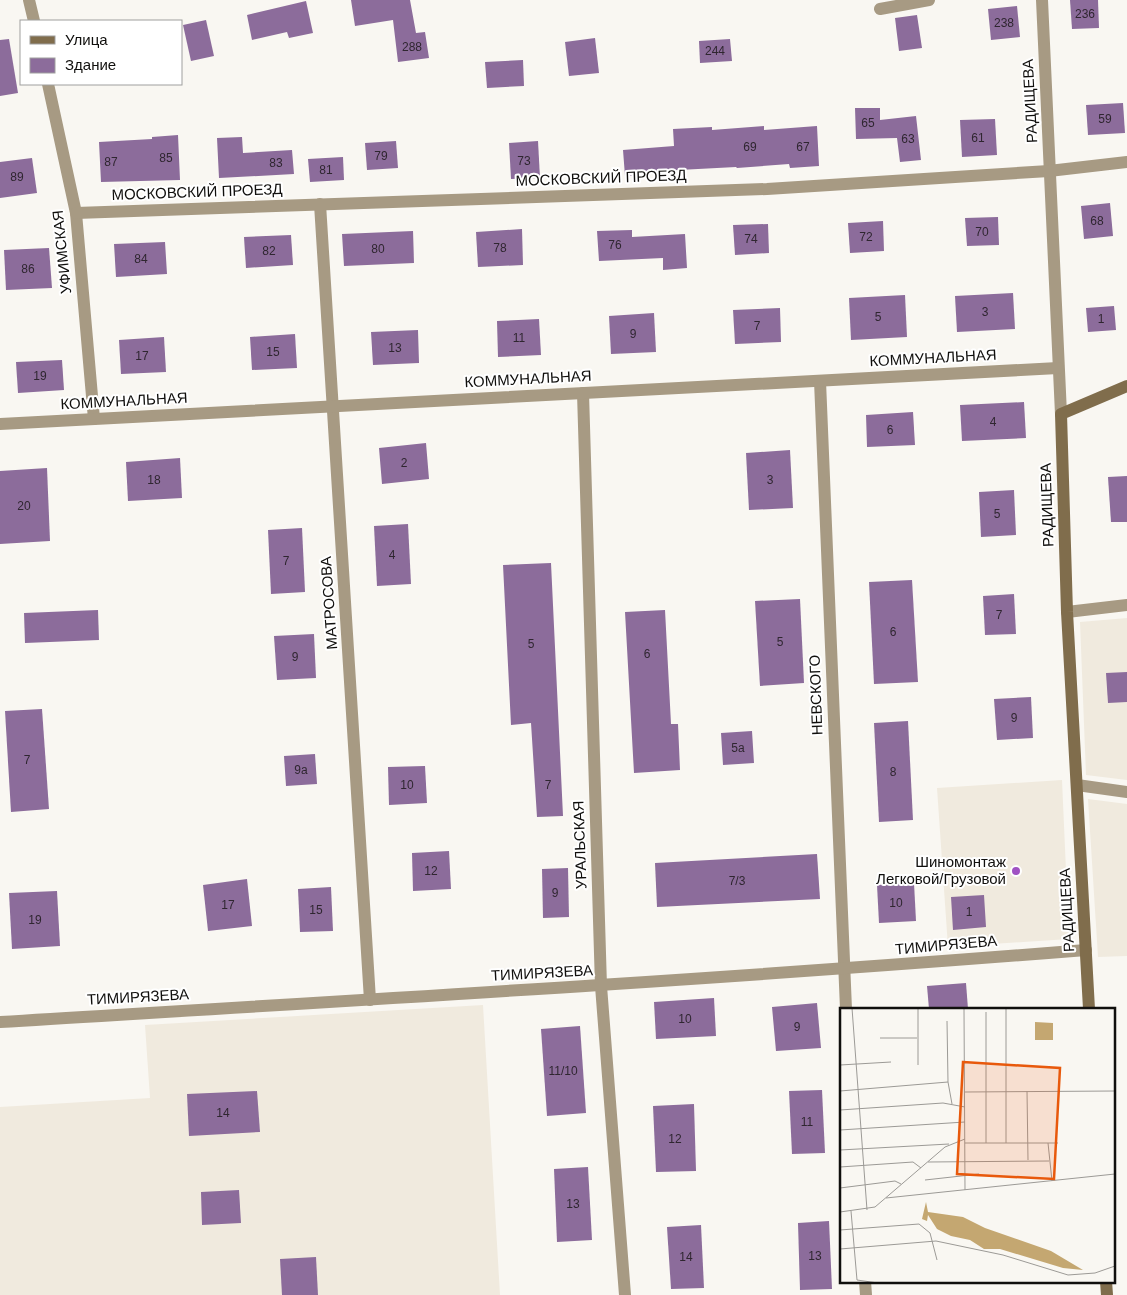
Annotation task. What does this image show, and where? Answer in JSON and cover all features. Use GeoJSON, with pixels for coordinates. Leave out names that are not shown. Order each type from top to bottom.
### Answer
{"type":"FeatureCollection","features":[{"type":"Feature","properties":{"kind":"street"},"geometry":{"type":"LineString","coordinates":[[29,0],[34,20]]}},
{"type":"Feature","properties":{"kind":"street"},"geometry":{"type":"LineString","coordinates":[[880,9],[928,0]]}},
{"type":"Feature","properties":{"kind":"street","name":"РАДИЩЕВА"},"geometry":{"type":"LineString","coordinates":[[1042,0],[1061,414],[1067,612],[1089,1008]]}},
{"type":"Feature","properties":{"kind":"street","name":"УФИМСКАЯ"},"geometry":{"type":"LineString","coordinates":[[48,85],[76,212],[94,419]]}},
{"type":"Feature","properties":{"kind":"street","name":"МОСКОВСКИЙ ПРОЕЗД"},"geometry":{"type":"LineString","coordinates":[[76,212],[767,189],[1050,171],[1127,162]]}},
{"type":"Feature","properties":{"kind":"street","name":"МАТРОСОВА"},"geometry":{"type":"LineString","coordinates":[[320,204],[370,1000]]}},
{"type":"Feature","properties":{"kind":"street","name":"КОММУНАЛЬНАЯ"},"geometry":{"type":"LineString","coordinates":[[0,424],[1058,368]]}},
{"type":"Feature","properties":{"kind":"street","name":"НЕВСКОГО"},"geometry":{"type":"LineString","coordinates":[[820,381],[846,1008]]}},
{"type":"Feature","properties":{"kind":"street"},"geometry":{"type":"LineString","coordinates":[[1061,414],[1127,386]]}},
{"type":"Feature","properties":{"kind":"street","name":"УРАЛЬСКАЯ"},"geometry":{"type":"LineString","coordinates":[[582,393],[601,986],[625,1295]]}},
{"type":"Feature","properties":{"kind":"street"},"geometry":{"type":"LineString","coordinates":[[1067,612],[1127,605]]}},
{"type":"Feature","properties":{"kind":"street"},"geometry":{"type":"LineString","coordinates":[[1077,786],[1127,792]]}},
{"type":"Feature","properties":{"kind":"street","name":"ТИМИРЯЗЕВА"},"geometry":{"type":"LineString","coordinates":[[0,1022],[601,986],[1086,950]]}},
{"type":"Feature","properties":{"kind":"street"},"geometry":{"type":"LineString","coordinates":[[865,1282],[866,1295]]}},
{"type":"Feature","properties":{"kind":"street"},"geometry":{"type":"LineString","coordinates":[[1106,1282],[1107,1295]]}},
{"type":"Feature","properties":{"kind":"shaded area"},"geometry":{"type":"Polygon","coordinates":[[[1127,618],[1127,780],[1086,775],[1080,622],[1127,618]]]}},
{"type":"Feature","properties":{"kind":"shaded area"},"geometry":{"type":"Polygon","coordinates":[[[1062,780],[1069,939],[948,947],[937,788],[1062,780]]]}},
{"type":"Feature","properties":{"kind":"shaded area"},"geometry":{"type":"Polygon","coordinates":[[[1088,799],[1127,804],[1127,956],[1098,957],[1088,799]]]}},
{"type":"Feature","properties":{"kind":"shaded area"},"geometry":{"type":"Polygon","coordinates":[[[483,1005],[500,1295],[0,1295],[0,1107],[150,1098],[145,1025],[483,1005]]]}},
{"type":"Feature","properties":{"kind":"building"},"geometry":{"type":"Polygon","coordinates":[[[351,0],[410,0],[416,33],[425,32],[429,58],[398,62],[393,20],[355,26],[351,0]]]}},
{"type":"Feature","properties":{"kind":"building"},"geometry":{"type":"Polygon","coordinates":[[[1070,0],[1098,0],[1099,28],[1072,29],[1070,0]]]}},
{"type":"Feature","properties":{"kind":"building"},"geometry":{"type":"Polygon","coordinates":[[[306,1],[313,33],[289,38],[287,32],[252,40],[247,15],[306,1]]]}},
{"type":"Feature","properties":{"kind":"building"},"geometry":{"type":"Polygon","coordinates":[[[1017,6],[1020,37],[991,40],[988,9],[1017,6]]]}},
{"type":"Feature","properties":{"kind":"building"},"geometry":{"type":"Polygon","coordinates":[[[917,15],[922,48],[899,51],[895,18],[917,15]]]}},
{"type":"Feature","properties":{"kind":"building"},"geometry":{"type":"Polygon","coordinates":[[[206,20],[214,56],[191,61],[183,25],[206,20]]]}},
{"type":"Feature","properties":{"kind":"building"},"geometry":{"type":"Polygon","coordinates":[[[595,38],[599,73],[569,76],[565,42],[595,38]]]}},
{"type":"Feature","properties":{"kind":"building"},"geometry":{"type":"Polygon","coordinates":[[[9,39],[18,93],[0,96],[0,40],[9,39]]]}},
{"type":"Feature","properties":{"kind":"building"},"geometry":{"type":"Polygon","coordinates":[[[730,39],[732,61],[700,63],[699,41],[730,39]]]}},
{"type":"Feature","properties":{"kind":"building"},"geometry":{"type":"Polygon","coordinates":[[[523,60],[524,86],[487,88],[485,62],[523,60]]]}},
{"type":"Feature","properties":{"kind":"building"},"geometry":{"type":"Polygon","coordinates":[[[1123,103],[1125,133],[1088,135],[1086,105],[1123,103]]]}},
{"type":"Feature","properties":{"kind":"building"},"geometry":{"type":"Polygon","coordinates":[[[855,108],[880,108],[880,120],[916,116],[921,160],[900,162],[897,138],[856,139],[855,108]]]}},
{"type":"Feature","properties":{"kind":"building"},"geometry":{"type":"Polygon","coordinates":[[[995,119],[997,155],[962,157],[960,120],[995,119]]]}},
{"type":"Feature","properties":{"kind":"building"},"geometry":{"type":"Polygon","coordinates":[[[764,126],[764,130],[817,126],[819,166],[790,168],[789,164],[660,171],[660,173],[625,176],[623,150],[674,146],[673,129],[712,127],[712,130],[764,126]]]}},
{"type":"Feature","properties":{"kind":"building"},"geometry":{"type":"Polygon","coordinates":[[[178,135],[180,180],[101,182],[99,142],[152,139],[152,137],[178,135]]]}},
{"type":"Feature","properties":{"kind":"building"},"geometry":{"type":"Polygon","coordinates":[[[242,137],[243,153],[292,150],[294,174],[219,178],[217,138],[242,137]]]}},
{"type":"Feature","properties":{"kind":"building"},"geometry":{"type":"Polygon","coordinates":[[[396,141],[398,168],[367,170],[365,143],[396,141]]]}},
{"type":"Feature","properties":{"kind":"building"},"geometry":{"type":"Polygon","coordinates":[[[538,141],[540,178],[511,179],[509,143],[538,141]]]}},
{"type":"Feature","properties":{"kind":"building"},"geometry":{"type":"Polygon","coordinates":[[[343,157],[344,180],[310,182],[308,159],[343,157]]]}},
{"type":"Feature","properties":{"kind":"building"},"geometry":{"type":"Polygon","coordinates":[[[32,158],[37,193],[0,198],[0,162],[32,158]]]}},
{"type":"Feature","properties":{"kind":"building"},"geometry":{"type":"Polygon","coordinates":[[[1110,203],[1113,236],[1084,239],[1081,206],[1110,203]]]}},
{"type":"Feature","properties":{"kind":"building"},"geometry":{"type":"Polygon","coordinates":[[[998,217],[999,245],[967,246],[965,218],[998,217]]]}},
{"type":"Feature","properties":{"kind":"building"},"geometry":{"type":"Polygon","coordinates":[[[883,221],[884,251],[850,253],[848,223],[883,221]]]}},
{"type":"Feature","properties":{"kind":"building"},"geometry":{"type":"Polygon","coordinates":[[[768,224],[769,253],[735,255],[733,225],[768,224]]]}},
{"type":"Feature","properties":{"kind":"building"},"geometry":{"type":"Polygon","coordinates":[[[522,229],[523,265],[478,267],[476,232],[522,229]]]}},
{"type":"Feature","properties":{"kind":"building"},"geometry":{"type":"Polygon","coordinates":[[[632,230],[632,237],[685,234],[687,268],[663,270],[663,258],[599,261],[597,231],[632,230]]]}},
{"type":"Feature","properties":{"kind":"building"},"geometry":{"type":"Polygon","coordinates":[[[413,231],[414,263],[344,266],[342,234],[413,231]]]}},
{"type":"Feature","properties":{"kind":"building"},"geometry":{"type":"Polygon","coordinates":[[[291,235],[293,265],[246,268],[244,237],[291,235]]]}},
{"type":"Feature","properties":{"kind":"building"},"geometry":{"type":"Polygon","coordinates":[[[165,242],[167,274],[116,277],[114,244],[165,242]]]}},
{"type":"Feature","properties":{"kind":"building"},"geometry":{"type":"Polygon","coordinates":[[[49,248],[52,288],[6,290],[4,250],[49,248]]]}},
{"type":"Feature","properties":{"kind":"building"},"geometry":{"type":"Polygon","coordinates":[[[1013,293],[1015,329],[957,332],[955,296],[1013,293]]]}},
{"type":"Feature","properties":{"kind":"building"},"geometry":{"type":"Polygon","coordinates":[[[905,295],[907,337],[851,340],[849,298],[905,295]]]}},
{"type":"Feature","properties":{"kind":"building"},"geometry":{"type":"Polygon","coordinates":[[[1114,306],[1116,330],[1088,332],[1086,308],[1114,306]]]}},
{"type":"Feature","properties":{"kind":"building"},"geometry":{"type":"Polygon","coordinates":[[[780,308],[781,342],[735,344],[733,310],[780,308]]]}},
{"type":"Feature","properties":{"kind":"building"},"geometry":{"type":"Polygon","coordinates":[[[654,313],[656,352],[611,354],[609,316],[654,313]]]}},
{"type":"Feature","properties":{"kind":"building"},"geometry":{"type":"Polygon","coordinates":[[[539,319],[541,355],[498,357],[497,321],[539,319]]]}},
{"type":"Feature","properties":{"kind":"building"},"geometry":{"type":"Polygon","coordinates":[[[418,330],[419,363],[373,365],[371,332],[418,330]]]}},
{"type":"Feature","properties":{"kind":"building"},"geometry":{"type":"Polygon","coordinates":[[[295,334],[297,368],[252,370],[250,337],[295,334]]]}},
{"type":"Feature","properties":{"kind":"building"},"geometry":{"type":"Polygon","coordinates":[[[164,337],[166,372],[121,374],[119,340],[164,337]]]}},
{"type":"Feature","properties":{"kind":"building"},"geometry":{"type":"Polygon","coordinates":[[[62,360],[64,390],[18,393],[16,362],[62,360]]]}},
{"type":"Feature","properties":{"kind":"building"},"geometry":{"type":"Polygon","coordinates":[[[1024,402],[1026,438],[962,441],[960,405],[1024,402]]]}},
{"type":"Feature","properties":{"kind":"building"},"geometry":{"type":"Polygon","coordinates":[[[913,412],[915,445],[867,447],[866,415],[913,412]]]}},
{"type":"Feature","properties":{"kind":"building"},"geometry":{"type":"Polygon","coordinates":[[[426,443],[429,479],[382,484],[379,448],[426,443]]]}},
{"type":"Feature","properties":{"kind":"building"},"geometry":{"type":"Polygon","coordinates":[[[790,450],[793,508],[749,510],[746,453],[790,450]]]}},
{"type":"Feature","properties":{"kind":"building"},"geometry":{"type":"Polygon","coordinates":[[[180,458],[182,498],[128,501],[126,462],[180,458]]]}},
{"type":"Feature","properties":{"kind":"building"},"geometry":{"type":"Polygon","coordinates":[[[47,468],[50,541],[0,544],[0,471],[47,468]]]}},
{"type":"Feature","properties":{"kind":"building"},"geometry":{"type":"Polygon","coordinates":[[[1127,476],[1127,522],[1111,522],[1108,477],[1127,476]]]}},
{"type":"Feature","properties":{"kind":"building"},"geometry":{"type":"Polygon","coordinates":[[[1014,490],[1016,535],[981,537],[979,492],[1014,490]]]}},
{"type":"Feature","properties":{"kind":"building"},"geometry":{"type":"Polygon","coordinates":[[[408,524],[411,584],[377,586],[374,526],[408,524]]]}},
{"type":"Feature","properties":{"kind":"building"},"geometry":{"type":"Polygon","coordinates":[[[302,528],[305,592],[271,594],[268,530],[302,528]]]}},
{"type":"Feature","properties":{"kind":"building"},"geometry":{"type":"Polygon","coordinates":[[[551,563],[563,816],[537,817],[531,723],[511,725],[503,565],[551,563]]]}},
{"type":"Feature","properties":{"kind":"building"},"geometry":{"type":"Polygon","coordinates":[[[912,580],[918,682],[874,684],[869,582],[912,580]]]}},
{"type":"Feature","properties":{"kind":"building"},"geometry":{"type":"Polygon","coordinates":[[[1014,594],[1016,634],[985,635],[983,596],[1014,594]]]}},
{"type":"Feature","properties":{"kind":"building"},"geometry":{"type":"Polygon","coordinates":[[[800,599],[804,683],[760,686],[755,601],[800,599]]]}},
{"type":"Feature","properties":{"kind":"building"},"geometry":{"type":"Polygon","coordinates":[[[98,610],[99,640],[25,643],[24,613],[98,610]]]}},
{"type":"Feature","properties":{"kind":"building"},"geometry":{"type":"Polygon","coordinates":[[[665,610],[671,724],[678,724],[680,770],[634,773],[625,612],[665,610]]]}},
{"type":"Feature","properties":{"kind":"building"},"geometry":{"type":"Polygon","coordinates":[[[314,634],[316,678],[277,680],[274,636],[314,634]]]}},
{"type":"Feature","properties":{"kind":"building"},"geometry":{"type":"Polygon","coordinates":[[[1127,672],[1127,702],[1108,703],[1106,673],[1127,672]]]}},
{"type":"Feature","properties":{"kind":"building"},"geometry":{"type":"Polygon","coordinates":[[[1031,697],[1033,738],[997,740],[994,699],[1031,697]]]}},
{"type":"Feature","properties":{"kind":"building"},"geometry":{"type":"Polygon","coordinates":[[[42,709],[49,809],[11,812],[5,711],[42,709]]]}},
{"type":"Feature","properties":{"kind":"building"},"geometry":{"type":"Polygon","coordinates":[[[908,721],[913,820],[879,822],[874,723],[908,721]]]}},
{"type":"Feature","properties":{"kind":"building"},"geometry":{"type":"Polygon","coordinates":[[[752,731],[754,763],[723,765],[721,733],[752,731]]]}},
{"type":"Feature","properties":{"kind":"building"},"geometry":{"type":"Polygon","coordinates":[[[315,754],[317,784],[286,786],[284,756],[315,754]]]}},
{"type":"Feature","properties":{"kind":"building"},"geometry":{"type":"Polygon","coordinates":[[[425,766],[427,803],[389,805],[388,767],[425,766]]]}},
{"type":"Feature","properties":{"kind":"building"},"geometry":{"type":"Polygon","coordinates":[[[449,851],[451,889],[413,891],[412,853],[449,851]]]}},
{"type":"Feature","properties":{"kind":"building"},"geometry":{"type":"Polygon","coordinates":[[[817,854],[820,899],[657,907],[655,863],[817,854]]]}},
{"type":"Feature","properties":{"kind":"building"},"geometry":{"type":"Polygon","coordinates":[[[568,868],[569,917],[543,918],[542,869],[568,868]]]}},
{"type":"Feature","properties":{"kind":"building"},"geometry":{"type":"Polygon","coordinates":[[[247,879],[252,926],[208,931],[203,885],[247,879]]]}},
{"type":"Feature","properties":{"kind":"building"},"geometry":{"type":"Polygon","coordinates":[[[914,883],[916,921],[879,923],[877,885],[914,883]]]}},
{"type":"Feature","properties":{"kind":"building"},"geometry":{"type":"Polygon","coordinates":[[[331,887],[333,931],[300,932],[298,889],[331,887]]]}},
{"type":"Feature","properties":{"kind":"building"},"geometry":{"type":"Polygon","coordinates":[[[57,891],[60,946],[12,949],[9,893],[57,891]]]}},
{"type":"Feature","properties":{"kind":"building"},"geometry":{"type":"Polygon","coordinates":[[[984,895],[986,927],[953,930],[951,897],[984,895]]]}},
{"type":"Feature","properties":{"kind":"building"},"geometry":{"type":"Polygon","coordinates":[[[966,983],[968,1008],[929,1008],[927,986],[966,983]]]}},
{"type":"Feature","properties":{"kind":"building"},"geometry":{"type":"Polygon","coordinates":[[[714,998],[716,1036],[656,1039],[654,1002],[714,998]]]}},
{"type":"Feature","properties":{"kind":"building"},"geometry":{"type":"Polygon","coordinates":[[[817,1003],[821,1048],[776,1051],[772,1007],[817,1003]]]}},
{"type":"Feature","properties":{"kind":"building"},"geometry":{"type":"Polygon","coordinates":[[[580,1026],[586,1113],[547,1116],[541,1029],[580,1026]]]}},
{"type":"Feature","properties":{"kind":"building"},"geometry":{"type":"Polygon","coordinates":[[[822,1090],[825,1153],[792,1154],[789,1091],[822,1090]]]}},
{"type":"Feature","properties":{"kind":"building"},"geometry":{"type":"Polygon","coordinates":[[[257,1091],[260,1132],[189,1136],[187,1094],[257,1091]]]}},
{"type":"Feature","properties":{"kind":"building"},"geometry":{"type":"Polygon","coordinates":[[[694,1104],[696,1171],[656,1172],[653,1106],[694,1104]]]}},
{"type":"Feature","properties":{"kind":"building"},"geometry":{"type":"Polygon","coordinates":[[[588,1167],[592,1240],[557,1242],[554,1169],[588,1167]]]}},
{"type":"Feature","properties":{"kind":"building"},"geometry":{"type":"Polygon","coordinates":[[[239,1190],[241,1223],[202,1225],[201,1192],[239,1190]]]}},
{"type":"Feature","properties":{"kind":"building"},"geometry":{"type":"Polygon","coordinates":[[[829,1221],[832,1289],[800,1290],[798,1223],[829,1221]]]}},
{"type":"Feature","properties":{"kind":"building"},"geometry":{"type":"Polygon","coordinates":[[[701,1225],[704,1288],[671,1289],[667,1227],[701,1225]]]}},
{"type":"Feature","properties":{"kind":"building"},"geometry":{"type":"Polygon","coordinates":[[[316,1257],[318,1295],[282,1295],[280,1259],[316,1257]]]}},
{"type":"Feature","properties":{"kind":"place","name":"Шиномонтаж Легковой/Грузовой"},"geometry":{"type":"Point","coordinates":[1016,871]}}]}
